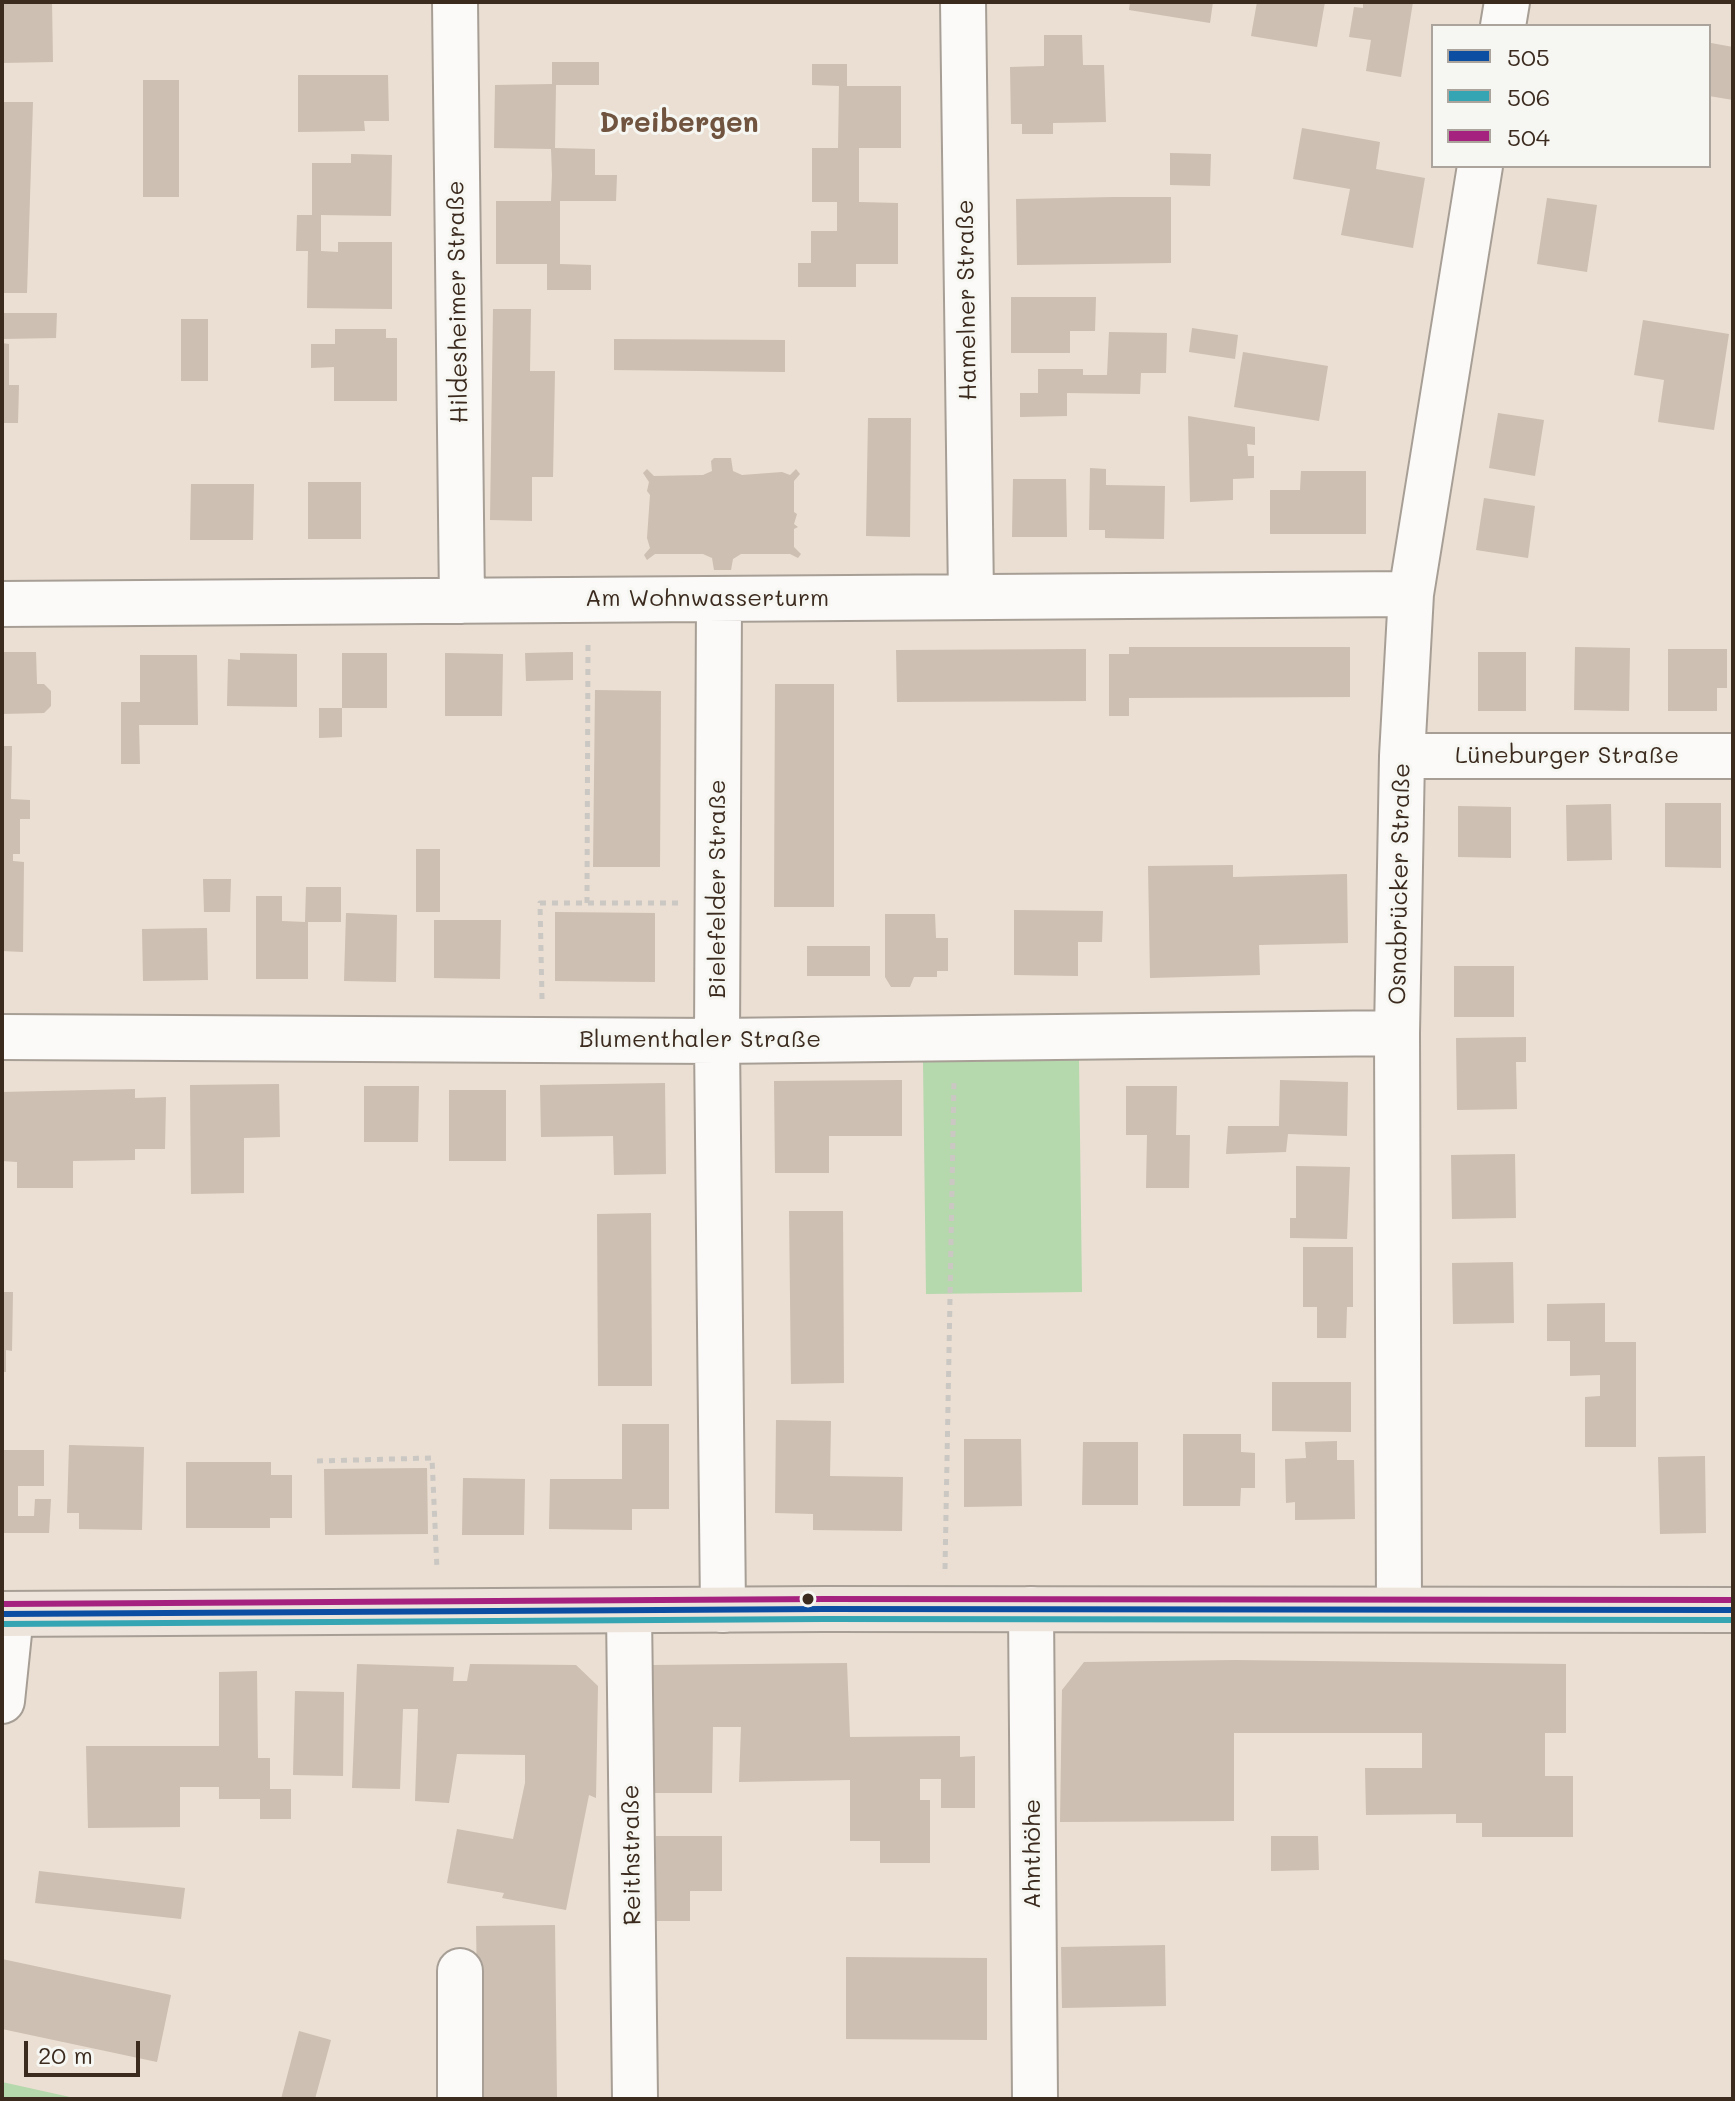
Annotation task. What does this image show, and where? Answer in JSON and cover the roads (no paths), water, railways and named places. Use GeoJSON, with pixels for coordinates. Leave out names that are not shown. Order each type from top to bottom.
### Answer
{"type":"FeatureCollection","features":[{"type":"Feature","properties":{"kind":"main road"},"geometry":{"type":"LineString","coordinates":[[7,1614],[1399,1608],[1733,1610]]}},
{"type":"Feature","properties":{"kind":"street","name":"Hildesheimer Straße"},"geometry":{"type":"LineString","coordinates":[[455,2],[462,601]]}},
{"type":"Feature","properties":{"kind":"street","name":"Hamelner Straße"},"geometry":{"type":"LineString","coordinates":[[963,2],[971,597]]}},
{"type":"Feature","properties":{"kind":"street"},"geometry":{"type":"LineString","coordinates":[[1503,24],[1507,2]]}},
{"type":"Feature","properties":{"kind":"street","name":"Osnabrücker Straße"},"geometry":{"type":"LineString","coordinates":[[1399,1608],[1397,1033],[1402,756],[1411,594],[1480,168]]}},
{"type":"Feature","properties":{"kind":"street","name":"Am Wohnwasserturm"},"geometry":{"type":"LineString","coordinates":[[2,604],[1411,594]]}},
{"type":"Feature","properties":{"kind":"street","name":"Bielefelder Straße"},"geometry":{"type":"LineString","coordinates":[[719,599],[717,1041],[723,1610]]}},
{"type":"Feature","properties":{"kind":"street","name":"Lüneburger Straße"},"geometry":{"type":"LineString","coordinates":[[1402,756],[1733,756]]}},
{"type":"Feature","properties":{"kind":"street","name":"Blumenthaler Straße"},"geometry":{"type":"LineString","coordinates":[[2,1037],[717,1041],[1397,1033]]}},
{"type":"Feature","properties":{"kind":"street","name":"Ahnthöhe"},"geometry":{"type":"LineString","coordinates":[[1031,1609],[1035,2099]]}},
{"type":"Feature","properties":{"kind":"street","name":"Reithstraße"},"geometry":{"type":"LineString","coordinates":[[629,1612],[635,2099]]}},
{"type":"Feature","properties":{"kind":"street"},"geometry":{"type":"LineString","coordinates":[[2,1701],[7,1614]]}},
{"type":"Feature","properties":{"kind":"street"},"geometry":{"type":"LineString","coordinates":[[460,1971],[460,2099]]}},
{"type":"Feature","properties":{"kind":"district","name":"Dreibergen"},"geometry":{"type":"Point","coordinates":[679,123]}}]}
